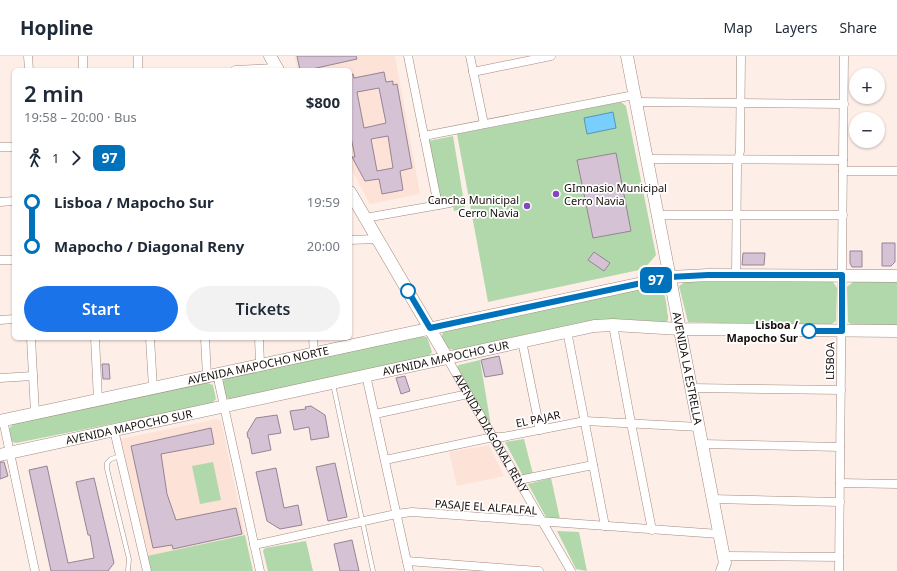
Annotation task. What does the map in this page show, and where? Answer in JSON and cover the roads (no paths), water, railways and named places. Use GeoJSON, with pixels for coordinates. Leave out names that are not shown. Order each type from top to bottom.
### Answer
{"type":"FeatureCollection","features":[{"type":"Feature","properties":{"kind":"street"},"geometry":{"type":"LineString","coordinates":[[28,56],[29,68]]}},
{"type":"Feature","properties":{"kind":"street"},"geometry":{"type":"LineString","coordinates":[[82,56],[83,68]]}},
{"type":"Feature","properties":{"kind":"street"},"geometry":{"type":"LineString","coordinates":[[138,56],[138,68]]}},
{"type":"Feature","properties":{"kind":"street"},"geometry":{"type":"LineString","coordinates":[[270,56],[274,68]]}},
{"type":"Feature","properties":{"kind":"street"},"geometry":{"type":"LineString","coordinates":[[408,56],[438,205]]}},
{"type":"Feature","properties":{"kind":"street"},"geometry":{"type":"LineString","coordinates":[[470,56],[484,124]]}},
{"type":"Feature","properties":{"kind":"street"},"geometry":{"type":"LineString","coordinates":[[473,72],[551,56]]}},
{"type":"Feature","properties":{"kind":"street","name":"AVENIDA LA ESTRELLA"},"geometry":{"type":"LineString","coordinates":[[627,56],[725,565]]}},
{"type":"Feature","properties":{"kind":"street"},"geometry":{"type":"LineString","coordinates":[[736,275],[737,166],[740,151],[741,56]]}},
{"type":"Feature","properties":{"kind":"street","name":"LISBOA"},"geometry":{"type":"LineString","coordinates":[[839,571],[844,56]]}},
{"type":"Feature","properties":{"kind":"street"},"geometry":{"type":"LineString","coordinates":[[424,136],[635,98],[740,103],[844,104]]}},
{"type":"Feature","properties":{"kind":"street"},"geometry":{"type":"LineString","coordinates":[[0,147],[12,147]]}},
{"type":"Feature","properties":{"kind":"street"},"geometry":{"type":"LineString","coordinates":[[647,159],[843,160]]}},
{"type":"Feature","properties":{"kind":"street"},"geometry":{"type":"LineString","coordinates":[[843,170],[897,171]]}},
{"type":"Feature","properties":{"kind":"street","name":"AVENIDA DIAGONAL RENY"},"geometry":{"type":"LineString","coordinates":[[352,195],[571,571]]}},
{"type":"Feature","properties":{"kind":"street"},"geometry":{"type":"LineString","coordinates":[[0,202],[12,201]]}},
{"type":"Feature","properties":{"kind":"street"},"geometry":{"type":"LineString","coordinates":[[365,218],[450,203]]}},
{"type":"Feature","properties":{"kind":"street"},"geometry":{"type":"LineString","coordinates":[[658,215],[843,216]]}},
{"type":"Feature","properties":{"kind":"street"},"geometry":{"type":"LineString","coordinates":[[352,240],[377,239]]}},
{"type":"Feature","properties":{"kind":"street"},"geometry":{"type":"LineString","coordinates":[[0,260],[12,260]]}},
{"type":"Feature","properties":{"kind":"street","name":"AVENIDA MAPOCHO NORTE"},"geometry":{"type":"LineString","coordinates":[[1,420],[670,277],[701,275],[897,276]]}},
{"type":"Feature","properties":{"kind":"street"},"geometry":{"type":"LineString","coordinates":[[0,320],[12,319]]}},
{"type":"Feature","properties":{"kind":"street"},"geometry":{"type":"LineString","coordinates":[[613,325],[652,530]]}},
{"type":"Feature","properties":{"kind":"street","name":"AVENIDA MAPOCHO SUR"},"geometry":{"type":"LineString","coordinates":[[5,454],[594,326],[613,325],[680,329],[897,331]]}},
{"type":"Feature","properties":{"kind":"street"},"geometry":{"type":"LineString","coordinates":[[567,331],[605,526]]}},
{"type":"Feature","properties":{"kind":"street"},"geometry":{"type":"LineString","coordinates":[[31,340],[35,413]]}},
{"type":"Feature","properties":{"kind":"street"},"geometry":{"type":"LineString","coordinates":[[95,340],[98,400]]}},
{"type":"Feature","properties":{"kind":"street"},"geometry":{"type":"LineString","coordinates":[[150,340],[152,388]]}},
{"type":"Feature","properties":{"kind":"street"},"geometry":{"type":"LineString","coordinates":[[205,340],[212,375],[224,406],[260,571]]}},
{"type":"Feature","properties":{"kind":"street"},"geometry":{"type":"LineString","coordinates":[[259,340],[260,364]]}},
{"type":"Feature","properties":{"kind":"street"},"geometry":{"type":"LineString","coordinates":[[313,340],[314,353]]}},
{"type":"Feature","properties":{"kind":"street"},"geometry":{"type":"LineString","coordinates":[[522,341],[540,430]]}},
{"type":"Feature","properties":{"kind":"street"},"geometry":{"type":"LineString","coordinates":[[366,375],[409,571]]}},
{"type":"Feature","properties":{"kind":"street"},"geometry":{"type":"LineString","coordinates":[[0,378],[33,376]]}},
{"type":"Feature","properties":{"kind":"street"},"geometry":{"type":"LineString","coordinates":[[691,388],[841,390]]}},
{"type":"Feature","properties":{"kind":"street"},"geometry":{"type":"LineString","coordinates":[[375,414],[468,394]]}},
{"type":"Feature","properties":{"kind":"street"},"geometry":{"type":"LineString","coordinates":[[1,420],[5,454],[35,571]]}},
{"type":"Feature","properties":{"kind":"street","name":"EL PAJAR"},"geometry":{"type":"LineString","coordinates":[[385,460],[493,437],[503,437],[585,421],[699,427]]}},
{"type":"Feature","properties":{"kind":"street"},"geometry":{"type":"LineString","coordinates":[[114,430],[147,571]]}},
{"type":"Feature","properties":{"kind":"street"},"geometry":{"type":"LineString","coordinates":[[702,444],[840,448]]}},
{"type":"Feature","properties":{"kind":"street"},"geometry":{"type":"LineString","coordinates":[[518,480],[593,465]]}},
{"type":"Feature","properties":{"kind":"street"},"geometry":{"type":"LineString","coordinates":[[840,483],[897,484]]}},
{"type":"Feature","properties":{"kind":"street"},"geometry":{"type":"LineString","coordinates":[[712,499],[840,502]]}},
{"type":"Feature","properties":{"kind":"street","name":"PASAJE EL ALFALFAL"},"geometry":{"type":"LineString","coordinates":[[254,545],[396,514],[412,512],[719,534]]}},
{"type":"Feature","properties":{"kind":"street"},"geometry":{"type":"LineString","coordinates":[[725,565],[839,557]]}},
{"type":"Feature","properties":{"kind":"street"},"geometry":{"type":"LineString","coordinates":[[407,562],[539,571]]}},
{"type":"Feature","properties":{"kind":"lane"},"geometry":{"type":"LineString","coordinates":[[333,382],[373,571]]}},
{"type":"Feature","properties":{"kind":"lane"},"geometry":{"type":"LineString","coordinates":[[120,456],[111,459],[107,463],[107,469],[129,559],[128,571]]}},
{"type":"Feature","properties":{"kind":"water"},"geometry":{"type":"Polygon","coordinates":[[[613,112],[616,128],[587,134],[584,118],[613,112]]]}},
{"type":"Feature","properties":{"kind":"place","name":"GImnasio Municipal Cerro Navia"},"geometry":{"type":"Point","coordinates":[556,194]}},
{"type":"Feature","properties":{"kind":"place","name":"Cancha Municipal Cerro Navia"},"geometry":{"type":"Point","coordinates":[527,206]}},
{"type":"Feature","properties":{"kind":"place","name":"Lisboa / Mapocho Sur"},"geometry":{"type":"Point","coordinates":[809,331]}}]}
